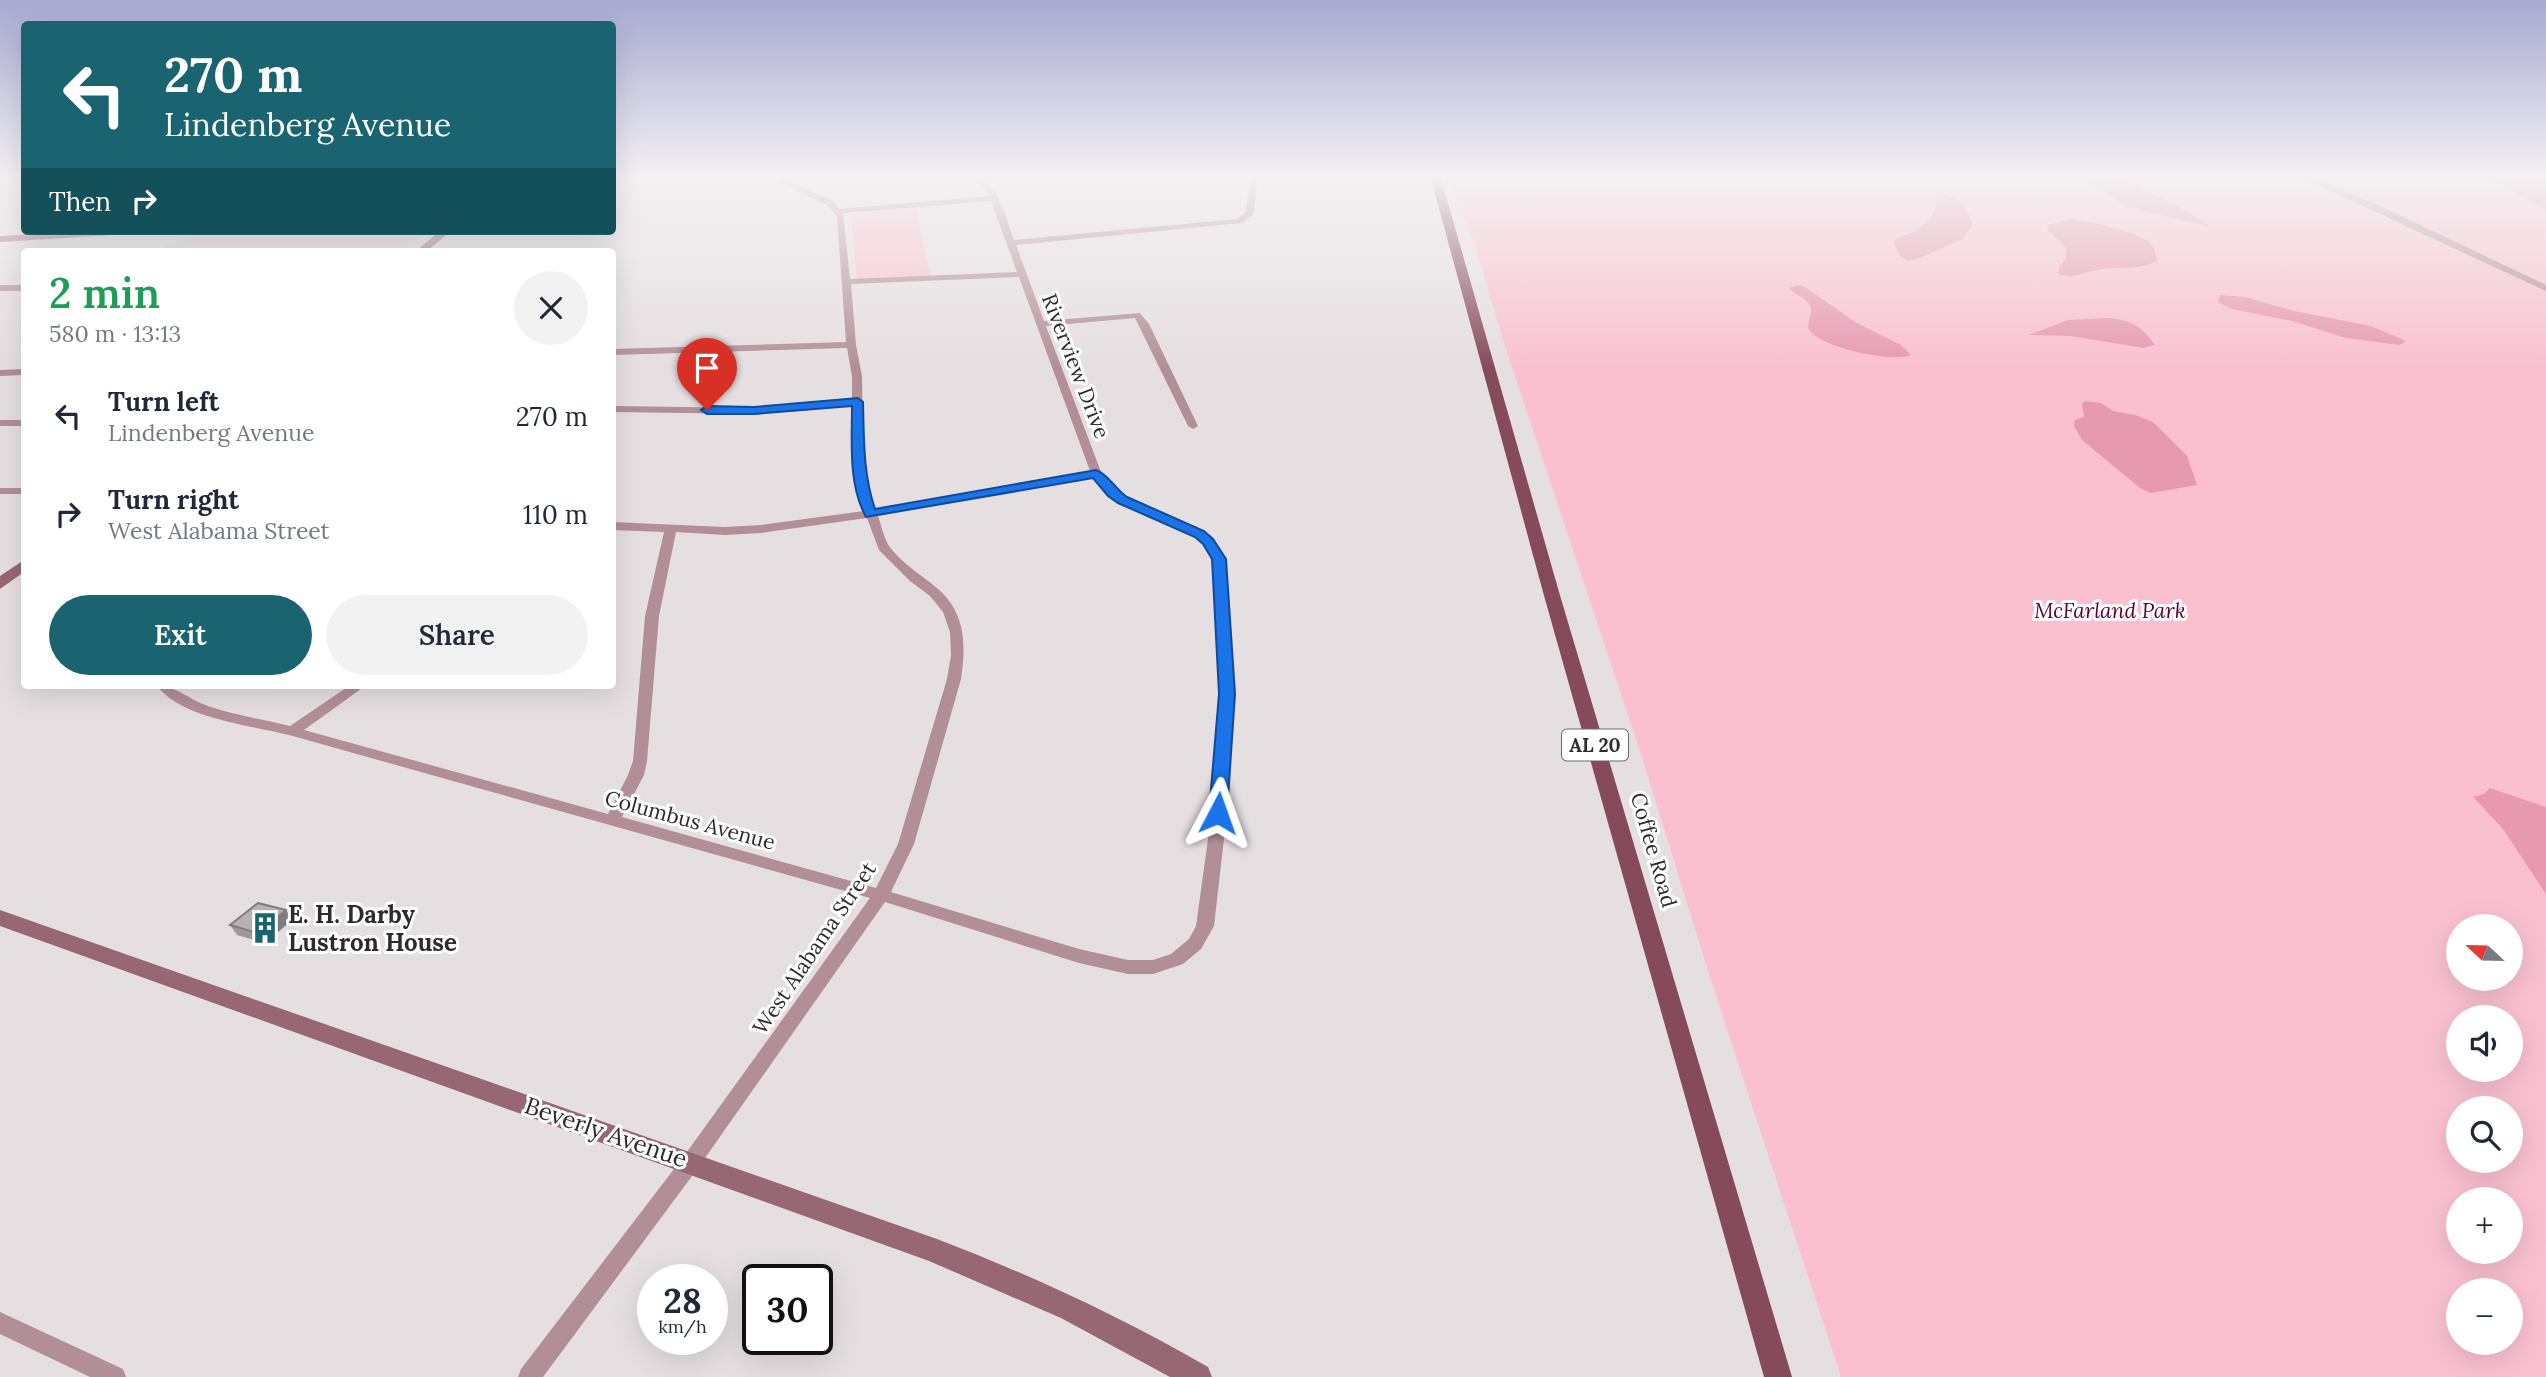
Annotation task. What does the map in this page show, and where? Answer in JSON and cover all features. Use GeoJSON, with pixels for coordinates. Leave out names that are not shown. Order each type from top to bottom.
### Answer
{"type":"FeatureCollection","features":[{"type":"Feature","properties":{"kind":"main road","name":"Coffee Road"},"geometry":{"type":"LineString","coordinates":[[1452,239],[1551,593],[1778,1377]]}},
{"type":"Feature","properties":{"kind":"street","name":"West Alabama Street"},"geometry":{"type":"LineString","coordinates":[[529,1377],[691,1162],[881,895],[906,844],[954,679],[958,655],[957,632],[949,611],[935,593],[883,547],[862,489],[858,451],[857,376],[850,345],[843,239]]}},
{"type":"Feature","properties":{"kind":"street","name":"Riverview Drive"},"geometry":{"type":"LineString","coordinates":[[1009,239],[1096,473],[1112,493],[1123,500],[1200,534],[1209,541],[1219,559],[1227,694],[1216,839],[1205,926],[1200,936]]}},
{"type":"Feature","properties":{"kind":"street"},"geometry":{"type":"LineString","coordinates":[[1010,243],[1049,239]]}},
{"type":"Feature","properties":{"kind":"street"},"geometry":{"type":"LineString","coordinates":[[2443,239],[2546,288]]}},
{"type":"Feature","properties":{"kind":"street"},"geometry":{"type":"LineString","coordinates":[[847,282],[1021,274]]}},
{"type":"Feature","properties":{"kind":"street"},"geometry":{"type":"LineString","coordinates":[[0,288],[21,288]]}},
{"type":"Feature","properties":{"kind":"street"},"geometry":{"type":"LineString","coordinates":[[1041,324],[1137,315],[1144,324],[1193,426]]}},
{"type":"Feature","properties":{"kind":"street"},"geometry":{"type":"LineString","coordinates":[[616,352],[850,345]]}},
{"type":"Feature","properties":{"kind":"street"},"geometry":{"type":"LineString","coordinates":[[0,373],[21,372]]}},
{"type":"Feature","properties":{"kind":"street"},"geometry":{"type":"LineString","coordinates":[[616,409],[754,411],[858,402]]}},
{"type":"Feature","properties":{"kind":"street"},"geometry":{"type":"LineString","coordinates":[[0,423],[21,423]]}},
{"type":"Feature","properties":{"kind":"street"},"geometry":{"type":"LineString","coordinates":[[616,526],[752,530],[870,514],[1096,473]]}},
{"type":"Feature","properties":{"kind":"street"},"geometry":{"type":"LineString","coordinates":[[0,491],[21,491]]}},
{"type":"Feature","properties":{"kind":"street"},"geometry":{"type":"LineString","coordinates":[[612,821],[640,761],[652,616],[671,529]]}},
{"type":"Feature","properties":{"kind":"street"},"geometry":{"type":"LineString","coordinates":[[0,583],[21,567]]}},
{"type":"Feature","properties":{"kind":"street","name":"Columbus Avenue"},"geometry":{"type":"LineString","coordinates":[[166,689],[179,700],[207,711],[292,731],[881,895],[1079,956],[1128,967],[1153,967],[1177,959],[1195,944],[1200,936]]}},
{"type":"Feature","properties":{"kind":"street"},"geometry":{"type":"LineString","coordinates":[[292,731],[354,689]]}},
{"type":"Feature","properties":{"kind":"street","name":"Beverly Avenue"},"geometry":{"type":"LineString","coordinates":[[0,918],[860,1221],[1026,1287],[1147,1346],[1198,1377]]}},
{"type":"Feature","properties":{"kind":"street"},"geometry":{"type":"LineString","coordinates":[[0,1323],[115,1377]]}},
{"type":"Feature","properties":{"kind":"shaded area"},"geometry":{"type":"Polygon","coordinates":[[[182,239],[418,239],[406,248],[162,248],[182,239]]]}},
{"type":"Feature","properties":{"kind":"shaded area"},"geometry":{"type":"Polygon","coordinates":[[[1896,239],[1962,239],[1917,259],[1907,260],[1900,256],[1894,243],[1896,239]]]}},
{"type":"Feature","properties":{"kind":"shaded area"},"geometry":{"type":"Polygon","coordinates":[[[2057,239],[2145,239],[2152,245],[2157,261],[2143,266],[2097,270],[2074,276],[2064,275],[2059,274],[2059,267],[2066,259],[2066,248],[2057,239]]]}},
{"type":"Feature","properties":{"kind":"shaded area"},"geometry":{"type":"Polygon","coordinates":[[[1798,285],[1805,287],[1855,322],[1901,345],[1911,355],[1875,355],[1844,348],[1819,338],[1808,327],[1811,311],[1809,303],[1789,288],[1798,285]]]}},
{"type":"Feature","properties":{"kind":"shaded area"},"geometry":{"type":"Polygon","coordinates":[[[2220,295],[2245,297],[2294,311],[2371,326],[2406,341],[2399,345],[2346,338],[2292,321],[2232,309],[2218,302],[2220,295]]]}},
{"type":"Feature","properties":{"kind":"shaded area"},"geometry":{"type":"Polygon","coordinates":[[[2110,318],[2136,326],[2146,333],[2155,345],[2144,348],[2070,336],[2029,335],[2068,320],[2110,318]]]}},
{"type":"Feature","properties":{"kind":"shaded area"},"geometry":{"type":"Polygon","coordinates":[[[2082,403],[2101,403],[2113,411],[2153,422],[2187,456],[2197,485],[2151,493],[2140,488],[2082,440],[2074,426],[2075,420],[2084,417],[2082,403]]]}},
{"type":"Feature","properties":{"kind":"shaded area"},"geometry":{"type":"Polygon","coordinates":[[[2490,788],[2546,807],[2546,894],[2503,829],[2473,797],[2484,794],[2490,788]]]}},
{"type":"Feature","properties":{"kind":"green space"},"geometry":{"type":"Polygon","coordinates":[[[853,239],[922,239],[930,276],[857,279],[853,239]]]}},
{"type":"Feature","properties":{"kind":"green space","name":"McFarland Park"},"geometry":{"type":"Polygon","coordinates":[[[1473,239],[2546,239],[2546,1377],[1841,1377],[1708,971],[1640,751],[1505,346],[1473,239]]]}},
{"type":"Feature","properties":{"kind":"building"},"geometry":{"type":"Polygon","coordinates":[[[258,903],[286,910],[258,933],[230,925],[258,903]]]}},
{"type":"Feature","properties":{"kind":"place","name":"E. H. Darby Lustron House"},"geometry":{"type":"Point","coordinates":[265,928]}},
{"type":"Feature","properties":{"kind":"route"},"geometry":{"type":"LineString","coordinates":[[707,410],[754,411],[858,402],[858,451],[862,489],[870,514],[1096,473],[1112,493],[1123,500],[1147,512],[1175,521],[1209,541],[1219,559],[1227,694],[1218,813]]}}]}
